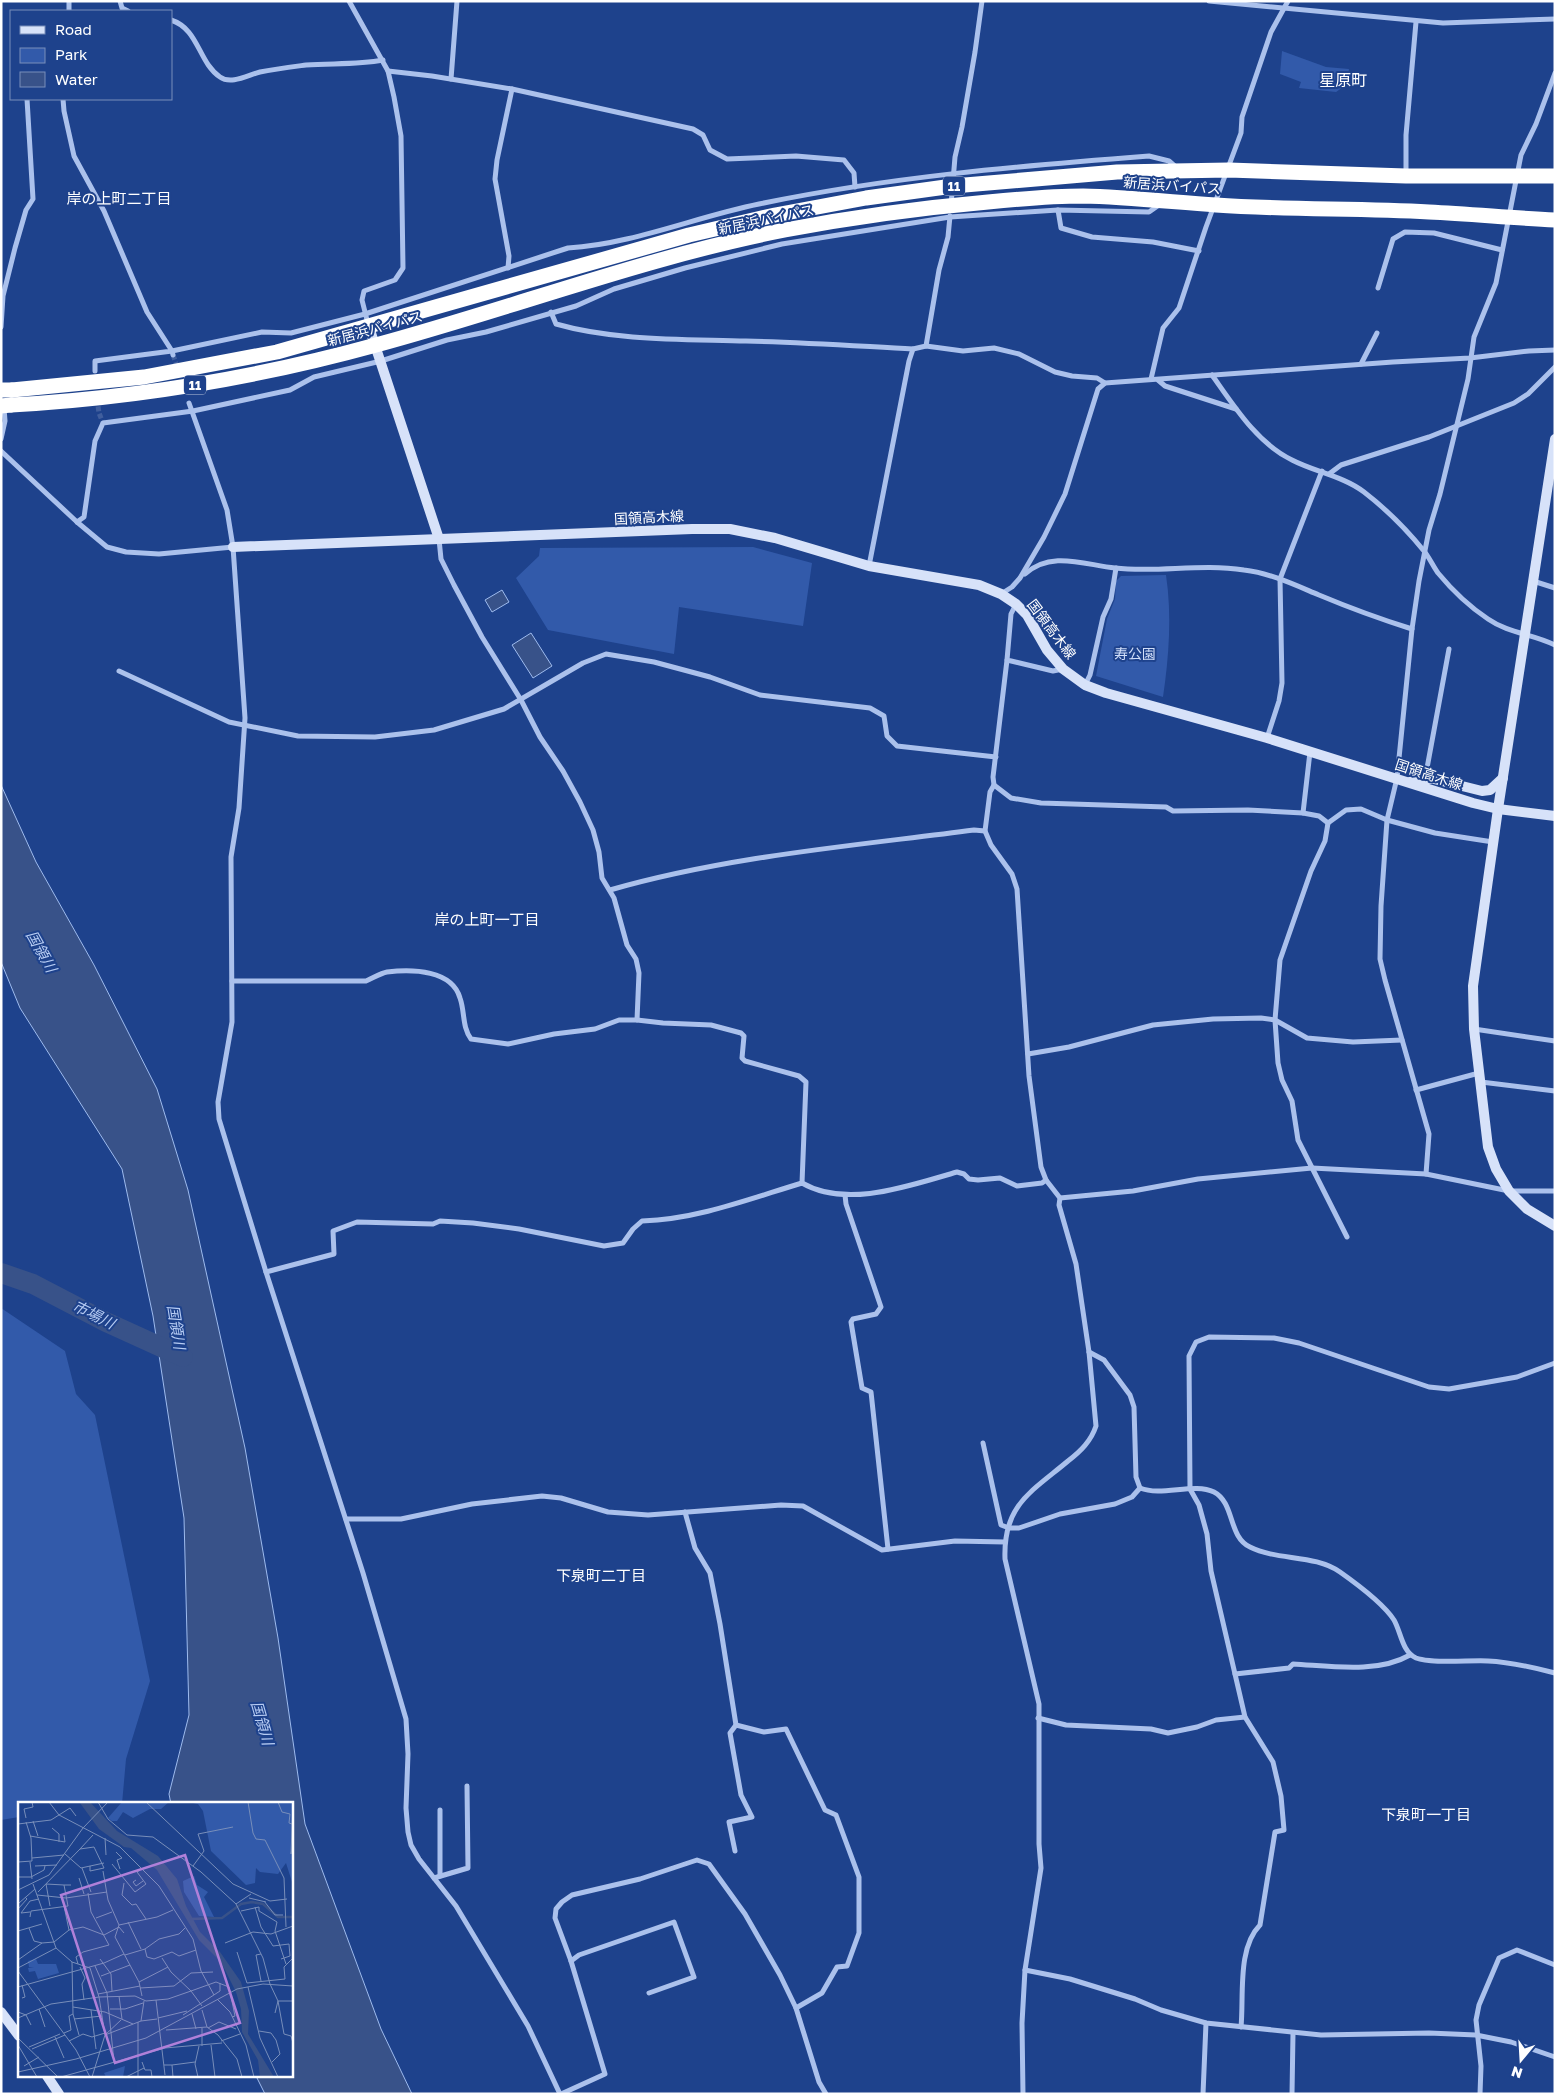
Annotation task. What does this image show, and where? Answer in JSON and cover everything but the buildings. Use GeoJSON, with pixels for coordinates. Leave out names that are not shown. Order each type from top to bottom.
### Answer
{"type":"FeatureCollection","features":[{"type":"Feature","properties":{"kind":"highway","name":"新居浜バイパス"},"geometry":{"type":"LineString","coordinates":[[5,387],[144,377],[277,352],[367,321],[689,235],[775,215],[954,180],[1180,170],[1406,176],[1555,176]]}},
{"type":"Feature","properties":{"kind":"highway","name":"新居浜バイパス"},"geometry":{"type":"LineString","coordinates":[[6,406],[72,402],[144,394],[278,371],[376,346],[689,252],[782,231],[856,218],[951,211],[1080,196],[1165,200],[1214,205],[1429,212],[1555,220]]}},
{"type":"Feature","properties":{"kind":"main road"},"geometry":{"type":"LineString","coordinates":[[367,321],[439,539]]}},
{"type":"Feature","properties":{"kind":"main road"},"geometry":{"type":"LineString","coordinates":[[1555,439],[1524,635],[1473,986],[1474,1029],[1488,1147],[1496,1169],[1509,1191],[1527,1209],[1555,1226]]}},
{"type":"Feature","properties":{"kind":"main road","name":"国領高木線"},"geometry":{"type":"LineString","coordinates":[[233,547],[692,529],[730,530],[775,538],[869,566],[979,585],[1001,594],[1016,604],[1027,615],[1048,650],[1063,669],[1085,685],[1267,738],[1498,809],[1555,816]]}},
{"type":"Feature","properties":{"kind":"main road"},"geometry":{"type":"LineString","coordinates":[[1409,782],[1425,779],[1482,791],[1490,790],[1503,778]]}},
{"type":"Feature","properties":{"kind":"main road"},"geometry":{"type":"LineString","coordinates":[[1,2012],[18,2035]]}},
{"type":"Feature","properties":{"kind":"main road"},"geometry":{"type":"LineString","coordinates":[[48,2078],[59,2094]]}},
{"type":"Feature","properties":{"kind":"street"},"geometry":{"type":"LineString","coordinates":[[349,1],[388,71],[401,136],[403,268],[395,280],[364,291],[362,300],[367,321]]}},
{"type":"Feature","properties":{"kind":"street"},"geometry":{"type":"LineString","coordinates":[[451,79],[457,1]]}},
{"type":"Feature","properties":{"kind":"street"},"geometry":{"type":"LineString","coordinates":[[926,346],[939,270],[948,237],[955,156],[975,52],[982,1]]}},
{"type":"Feature","properties":{"kind":"street"},"geometry":{"type":"LineString","coordinates":[[1209,1],[1416,22],[1443,23],[1555,19]]}},
{"type":"Feature","properties":{"kind":"street"},"geometry":{"type":"LineString","coordinates":[[1151,379],[1163,328],[1179,308],[1214,205],[1229,170],[1241,133],[1242,117],[1271,32],[1288,1]]}},
{"type":"Feature","properties":{"kind":"street"},"geometry":{"type":"LineString","coordinates":[[172,20],[180,23],[189,31],[206,61],[220,77],[230,81],[260,72],[306,65],[367,63],[383,60]]}},
{"type":"Feature","properties":{"kind":"street"},"geometry":{"type":"LineString","coordinates":[[1406,176],[1406,135],[1416,22]]}},
{"type":"Feature","properties":{"kind":"street"},"geometry":{"type":"LineString","coordinates":[[388,71],[512,89],[693,129],[703,136],[710,150],[727,160],[796,156],[844,160],[854,173],[855,187]]}},
{"type":"Feature","properties":{"kind":"street"},"geometry":{"type":"LineString","coordinates":[[1426,1174],[1429,1134],[1380,959],[1381,906],[1387,820],[1397,778],[1412,629],[1429,530],[1440,494],[1468,379],[1474,337],[1496,283],[1521,155],[1536,124],[1555,73]]}},
{"type":"Feature","properties":{"kind":"street"},"geometry":{"type":"LineString","coordinates":[[508,268],[509,256],[495,178],[512,89]]}},
{"type":"Feature","properties":{"kind":"street"},"geometry":{"type":"LineString","coordinates":[[1,327],[4,296],[15,248],[26,210],[33,199],[27,100]]}},
{"type":"Feature","properties":{"kind":"street"},"geometry":{"type":"LineString","coordinates":[[63,100],[74,156],[104,211],[147,312],[172,353]]}},
{"type":"Feature","properties":{"kind":"street"},"geometry":{"type":"LineString","coordinates":[[95,371],[95,361],[172,353],[262,332],[291,333],[367,321],[508,268],[568,248],[600,246],[702,217],[750,206],[855,187],[954,180]]}},
{"type":"Feature","properties":{"kind":"street"},"geometry":{"type":"LineString","coordinates":[[77,522],[84,516],[95,441],[103,423],[193,411],[290,390],[314,376],[381,361],[448,340],[486,332],[576,306],[614,289],[685,268],[782,244],[951,211],[1058,210],[1150,212],[1165,200]]}},
{"type":"Feature","properties":{"kind":"street"},"geometry":{"type":"LineString","coordinates":[[1058,210],[1061,228],[1092,237],[1153,242],[1199,251]]}},
{"type":"Feature","properties":{"kind":"street"},"geometry":{"type":"LineString","coordinates":[[1378,288],[1393,239],[1405,232],[1434,233],[1502,250]]}},
{"type":"Feature","properties":{"kind":"street"},"geometry":{"type":"LineString","coordinates":[[551,312],[556,324],[587,331],[663,338],[817,343],[913,349],[926,346],[963,351],[994,348],[1019,354],[1055,372],[1072,376],[1097,378],[1105,383]]}},
{"type":"Feature","properties":{"kind":"street"},"geometry":{"type":"LineString","coordinates":[[1361,364],[1378,333]]}},
{"type":"Feature","properties":{"kind":"street"},"geometry":{"type":"LineString","coordinates":[[869,566],[909,361],[913,349]]}},
{"type":"Feature","properties":{"kind":"street"},"geometry":{"type":"LineString","coordinates":[[1001,594],[1012,588],[1020,578],[1044,537],[1065,494],[1098,389],[1105,383],[1470,358],[1555,350]]}},
{"type":"Feature","properties":{"kind":"street"},"geometry":{"type":"LineString","coordinates":[[1329,474],[1341,465],[1429,437],[1514,403],[1528,394],[1555,367]]}},
{"type":"Feature","properties":{"kind":"street"},"geometry":{"type":"LineString","coordinates":[[1212,375],[1236,409],[1266,442],[1291,460],[1329,474],[1363,492],[1408,532],[1425,552],[1438,572],[1468,603],[1500,626],[1555,645]]}},
{"type":"Feature","properties":{"kind":"street"},"geometry":{"type":"LineString","coordinates":[[1158,379],[1165,386],[1236,409]]}},
{"type":"Feature","properties":{"kind":"street"},"geometry":{"type":"LineString","coordinates":[[1,439],[5,421],[5,387]]}},
{"type":"Feature","properties":{"kind":"street"},"geometry":{"type":"LineString","coordinates":[[190,403],[227,510],[233,547],[244,726],[239,808],[231,857],[232,1022],[218,1102],[219,1119],[266,1272],[346,1519],[406,1719],[408,1754],[406,1808],[411,1844],[419,1859],[437,1877],[456,1906],[528,2026],[561,2094],[604,2074],[571,1961],[555,1918],[556,1909],[572,1895],[640,1879],[697,1860],[709,1864],[745,1914],[780,1975],[796,2008],[819,2082],[826,2094]]}},
{"type":"Feature","properties":{"kind":"street"},"geometry":{"type":"LineString","coordinates":[[1,451],[77,522],[107,547],[126,552],[159,554],[233,547]]}},
{"type":"Feature","properties":{"kind":"street"},"geometry":{"type":"LineString","coordinates":[[1267,738],[1279,701],[1282,684],[1280,579],[1322,471]]}},
{"type":"Feature","properties":{"kind":"street"},"geometry":{"type":"LineString","coordinates":[[439,539],[441,559],[454,586],[540,737],[563,771],[593,830],[599,852],[602,878],[610,890],[627,945],[636,959],[639,973],[637,1020]]}},
{"type":"Feature","properties":{"kind":"street"},"geometry":{"type":"LineString","coordinates":[[1020,578],[1035,565],[1054,560],[1116,568],[1148,569],[1211,566],[1246,570],[1280,579],[1373,617],[1412,629]]}},
{"type":"Feature","properties":{"kind":"street"},"geometry":{"type":"LineString","coordinates":[[1085,685],[1090,675],[1103,617],[1111,599],[1116,568]]}},
{"type":"Feature","properties":{"kind":"street"},"geometry":{"type":"LineString","coordinates":[[1533,581],[1555,588]]}},
{"type":"Feature","properties":{"kind":"street"},"geometry":{"type":"LineString","coordinates":[[1016,604],[1011,614],[1008,660],[993,777],[994,786],[990,792],[985,831],[991,845],[1012,874],[1017,889],[1029,1076],[1041,1167],[1046,1180],[1060,1198],[1059,1205],[1076,1264],[1089,1352],[1096,1426],[1092,1437],[1077,1454],[1025,1497],[1013,1512],[1005,1542],[1005,1559],[1039,1704],[1041,1868],[1026,1970],[1022,2023],[1023,2094]]}},
{"type":"Feature","properties":{"kind":"street"},"geometry":{"type":"LineString","coordinates":[[1425,779],[1449,649]]}},
{"type":"Feature","properties":{"kind":"street"},"geometry":{"type":"LineString","coordinates":[[119,671],[230,722],[244,726],[298,736],[375,737],[434,730],[496,711],[520,700],[583,663],[606,654],[654,662],[700,674],[760,695],[870,708],[884,716],[887,736],[897,746],[996,757]]}},
{"type":"Feature","properties":{"kind":"street"},"geometry":{"type":"LineString","coordinates":[[1008,660],[1053,671],[1063,669]]}},
{"type":"Feature","properties":{"kind":"street"},"geometry":{"type":"LineString","coordinates":[[1303,814],[1307,762],[1310,751]]}},
{"type":"Feature","properties":{"kind":"street"},"geometry":{"type":"LineString","coordinates":[[994,786],[1012,798],[1041,803],[1166,807],[1173,811],[1248,810],[1319,816],[1328,823]]}},
{"type":"Feature","properties":{"kind":"street"},"geometry":{"type":"LineString","coordinates":[[1347,1237],[1298,1140],[1292,1101],[1282,1080],[1278,1063],[1275,1020],[1280,960],[1311,871],[1326,841],[1328,823],[1346,810],[1361,810],[1387,820],[1435,833],[1493,842]]}},
{"type":"Feature","properties":{"kind":"street"},"geometry":{"type":"LineString","coordinates":[[610,890],[663,875],[794,852],[974,830],[985,831]]}},
{"type":"Feature","properties":{"kind":"street"},"geometry":{"type":"LineString","coordinates":[[232,981],[366,981],[386,972],[423,972],[440,975],[453,984],[460,998],[466,1032],[470,1039],[508,1044],[554,1034],[595,1029],[619,1020],[710,1025],[741,1033],[744,1036],[742,1058],[745,1062],[799,1076],[806,1082],[802,1182]]}},
{"type":"Feature","properties":{"kind":"street"},"geometry":{"type":"LineString","coordinates":[[1028,1054],[1069,1047],[1153,1025],[1213,1019],[1261,1018],[1275,1020],[1307,1038],[1352,1042],[1402,1040]]}},
{"type":"Feature","properties":{"kind":"street"},"geometry":{"type":"LineString","coordinates":[[1474,1029],[1555,1041]]}},
{"type":"Feature","properties":{"kind":"street"},"geometry":{"type":"LineString","coordinates":[[1416,1090],[1480,1078],[1555,1091]]}},
{"type":"Feature","properties":{"kind":"street"},"geometry":{"type":"LineString","coordinates":[[1060,1198],[1134,1192],[1198,1179],[1312,1168],[1426,1174],[1509,1191],[1555,1191]]}},
{"type":"Feature","properties":{"kind":"street"},"geometry":{"type":"LineString","coordinates":[[266,1272],[334,1254],[333,1231],[357,1222],[433,1224],[440,1221],[472,1223],[520,1229],[604,1246],[623,1243],[633,1229],[642,1221],[696,1215],[802,1182],[814,1189],[845,1195],[889,1191],[957,1172],[964,1174],[968,1179],[1000,1178],[1017,1186],[1042,1183],[1046,1180]]}},
{"type":"Feature","properties":{"kind":"street"},"geometry":{"type":"LineString","coordinates":[[845,1195],[846,1204],[881,1307],[876,1314],[853,1319],[851,1322],[862,1388],[871,1392],[888,1549]]}},
{"type":"Feature","properties":{"kind":"street"},"geometry":{"type":"LineString","coordinates":[[1241,2027],[1245,1951],[1252,1933],[1260,1925],[1275,1832],[1284,1830],[1281,1796],[1273,1762],[1245,1717],[1211,1570],[1207,1534],[1199,1504],[1190,1489],[1189,1356],[1196,1342],[1209,1337],[1274,1338],[1299,1343],[1429,1387],[1449,1389],[1517,1377],[1555,1363]]}},
{"type":"Feature","properties":{"kind":"street"},"geometry":{"type":"LineString","coordinates":[[1089,1352],[1104,1360],[1130,1395],[1134,1406],[1136,1477],[1140,1488],[1149,1492],[1190,1489],[1213,1491],[1224,1500],[1237,1535],[1248,1547],[1274,1556],[1321,1563],[1339,1571],[1369,1594],[1394,1619],[1410,1655],[1418,1659],[1514,1663],[1555,1673]]}},
{"type":"Feature","properties":{"kind":"street"},"geometry":{"type":"LineString","coordinates":[[983,1443],[1001,1525],[1009,1528],[1019,1528],[1060,1514],[1115,1504],[1132,1497],[1140,1488]]}},
{"type":"Feature","properties":{"kind":"street"},"geometry":{"type":"LineString","coordinates":[[346,1519],[401,1519],[472,1504],[542,1496],[561,1498],[608,1512],[648,1515],[781,1505],[803,1506],[882,1550],[955,1541],[1005,1542]]}},
{"type":"Feature","properties":{"kind":"street"},"geometry":{"type":"LineString","coordinates":[[685,1512],[695,1548],[710,1573],[736,1725],[730,1733],[741,1795],[752,1816],[729,1822],[735,1851]]}},
{"type":"Feature","properties":{"kind":"street"},"geometry":{"type":"LineString","coordinates":[[1235,1674],[1289,1668],[1293,1664],[1367,1667],[1410,1655]]}},
{"type":"Feature","properties":{"kind":"street"},"geometry":{"type":"LineString","coordinates":[[1038,1718],[1066,1725],[1151,1729],[1168,1733],[1197,1727],[1216,1720],[1245,1717]]}},
{"type":"Feature","properties":{"kind":"street"},"geometry":{"type":"LineString","coordinates":[[736,1725],[764,1732],[786,1729],[825,1810],[836,1815],[859,1877],[859,1932],[847,1966],[837,1967],[822,1993],[796,2008]]}},
{"type":"Feature","properties":{"kind":"street"},"geometry":{"type":"LineString","coordinates":[[437,1877],[468,1868],[467,1786]]}},
{"type":"Feature","properties":{"kind":"street"},"geometry":{"type":"LineString","coordinates":[[437,1877],[440,1810]]}},
{"type":"Feature","properties":{"kind":"street"},"geometry":{"type":"LineString","coordinates":[[571,1961],[579,1955],[674,1922],[694,1977],[649,1994]]}},
{"type":"Feature","properties":{"kind":"street"},"geometry":{"type":"LineString","coordinates":[[1480,2094],[1481,2066],[1476,2035],[1476,2020],[1479,2005],[1499,1958],[1517,1950],[1555,1965]]}},
{"type":"Feature","properties":{"kind":"street"},"geometry":{"type":"LineString","coordinates":[[1026,1970],[1079,1982],[1135,1999],[1160,2010],[1206,2023],[1322,2035],[1429,2033],[1476,2035],[1511,2042],[1555,2057]]}},
{"type":"Feature","properties":{"kind":"street"},"geometry":{"type":"LineString","coordinates":[[1203,2094],[1206,2023]]}},
{"type":"Feature","properties":{"kind":"street"},"geometry":{"type":"LineString","coordinates":[[1292,2094],[1293,2033]]}},
{"type":"Feature","properties":{"kind":"green space"},"geometry":{"type":"Polygon","coordinates":[[[1282,51],[1326,67],[1349,69],[1346,85],[1336,92],[1299,88],[1301,82],[1280,74],[1282,51]]]}},
{"type":"Feature","properties":{"kind":"green space"},"geometry":{"type":"Polygon","coordinates":[[[753,547],[812,563],[803,626],[679,607],[674,654],[548,630],[516,578],[539,556],[540,548],[753,547]]]}},
{"type":"Feature","properties":{"kind":"green space","name":"寿公園"},"geometry":{"type":"Polygon","coordinates":[[[1166,575],[1169,605],[1169,636],[1163,697],[1096,676],[1107,619],[1115,599],[1116,581],[1121,576],[1166,575]]]}},
{"type":"Feature","properties":{"kind":"green space"},"geometry":{"type":"Polygon","coordinates":[[[1,1308],[65,1351],[76,1394],[95,1415],[150,1681],[126,1759],[122,1802],[18,1802],[18,1817],[1,1820],[1,1308]]]}},
{"type":"Feature","properties":{"kind":"water"},"geometry":{"type":"Polygon","coordinates":[[[502,590],[509,602],[492,612],[485,600],[502,590]]]}},
{"type":"Feature","properties":{"kind":"water"},"geometry":{"type":"Polygon","coordinates":[[[531,633],[552,666],[533,678],[512,645],[531,633]]]}},
{"type":"Feature","properties":{"kind":"water","name":"国領川"},"geometry":{"type":"Polygon","coordinates":[[[1,785],[36,862],[94,965],[157,1089],[188,1190],[245,1448],[278,1638],[305,1824],[381,2029],[412,2094],[265,2094],[257,2078],[292,2078],[292,1802],[171,1802],[169,1794],[189,1715],[184,1518],[153,1316],[122,1169],[20,1008],[1,962],[1,785]]]}},
{"type":"Feature","properties":{"kind":"waterway","name":"市場川"},"geometry":{"type":"LineString","coordinates":[[1,1273],[33,1284],[106,1322],[183,1357]]}},
{"type":"Feature","properties":{"kind":"tunnel"},"geometry":{"type":"LineString","coordinates":[[173,355],[178,369]]}},
{"type":"Feature","properties":{"kind":"tunnel"},"geometry":{"type":"LineString","coordinates":[[97,399],[103,423]]}},
{"type":"Feature","properties":{"kind":"district","name":"星原町"},"geometry":{"type":"Point","coordinates":[1343,80]}},
{"type":"Feature","properties":{"kind":"district","name":"岸の上町二丁目"},"geometry":{"type":"Point","coordinates":[119,198]}},
{"type":"Feature","properties":{"kind":"district","name":"岸の上町一丁目"},"geometry":{"type":"Point","coordinates":[487,919]}},
{"type":"Feature","properties":{"kind":"district","name":"下泉町二丁目"},"geometry":{"type":"Point","coordinates":[601,1575]}},
{"type":"Feature","properties":{"kind":"district","name":"下泉町一丁目"},"geometry":{"type":"Point","coordinates":[1426,1814]}}]}
